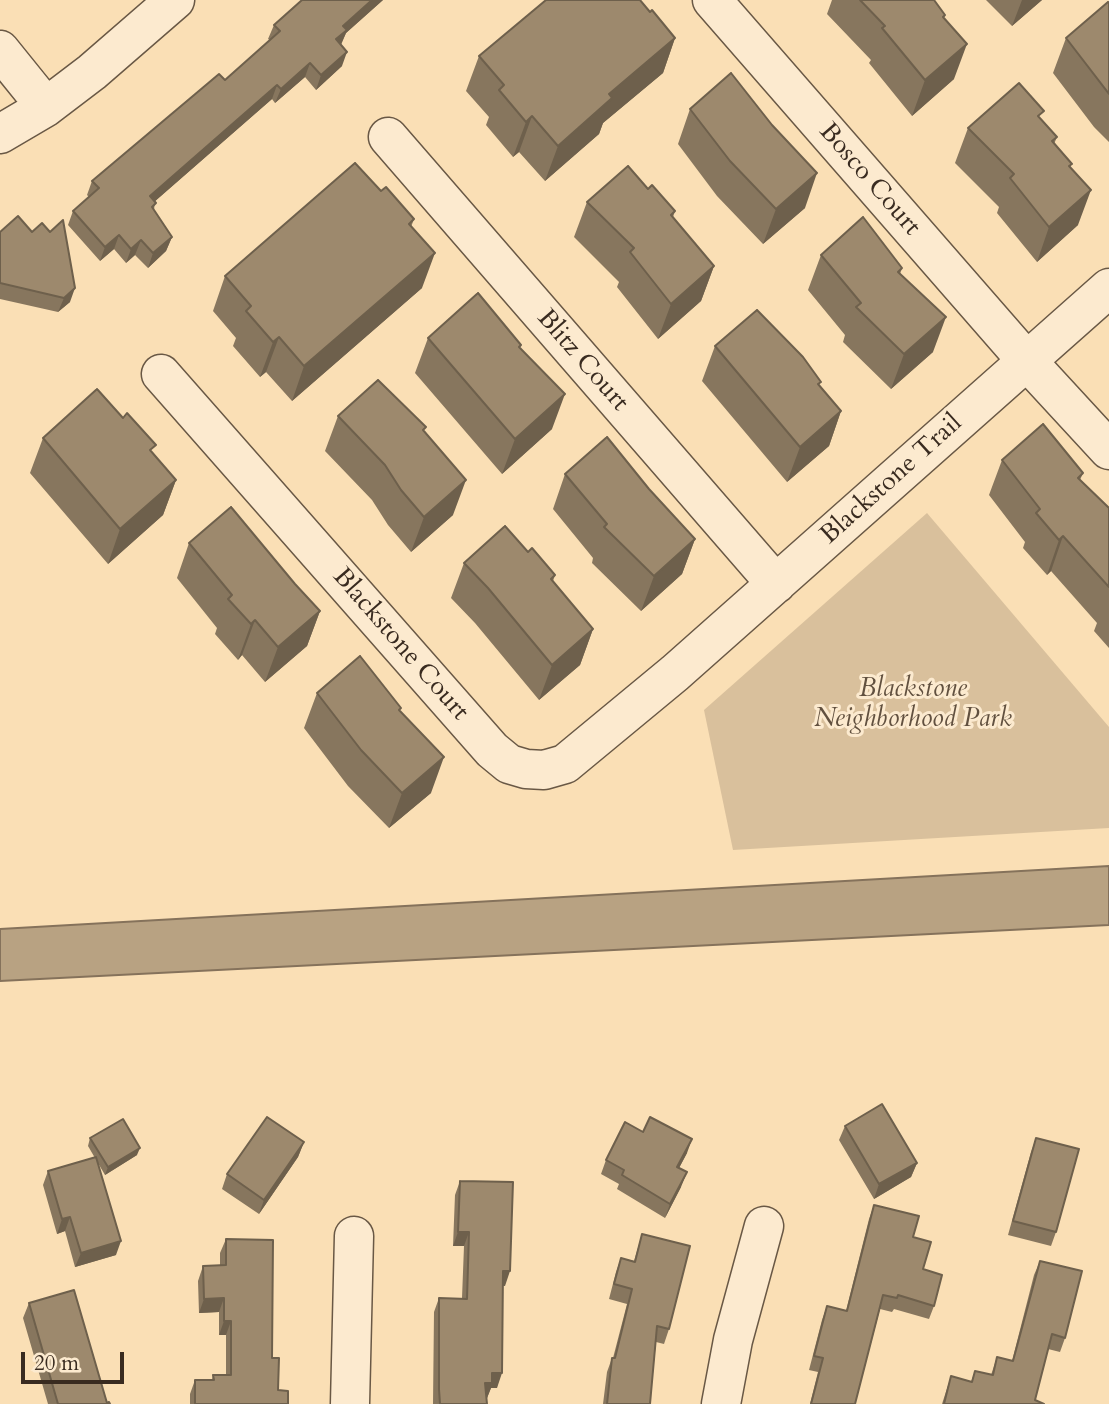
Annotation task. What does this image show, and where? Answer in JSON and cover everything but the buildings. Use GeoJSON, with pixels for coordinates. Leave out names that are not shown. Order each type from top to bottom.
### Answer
{"type":"FeatureCollection","features":[{"type":"Feature","properties":{"kind":"street"},"geometry":{"type":"LineString","coordinates":[[0,134],[46,107],[92,72],[175,0]]}},
{"type":"Feature","properties":{"kind":"street","name":"Bosco Court"},"geometry":{"type":"LineString","coordinates":[[712,0],[1026,360],[1109,450]]}},
{"type":"Feature","properties":{"kind":"street"},"geometry":{"type":"LineString","coordinates":[[0,50],[46,107]]}},
{"type":"Feature","properties":{"kind":"street","name":"Blitz Court"},"geometry":{"type":"LineString","coordinates":[[388,137],[776,584]]}},
{"type":"Feature","properties":{"kind":"street","name":"Blackstone Trail"},"geometry":{"type":"LineString","coordinates":[[675,673],[1109,288]]}},
{"type":"Feature","properties":{"kind":"street","name":"Blackstone Court"},"geometry":{"type":"LineString","coordinates":[[161,374],[492,750],[509,764],[544,770],[565,764],[675,673]]}},
{"type":"Feature","properties":{"kind":"street"},"geometry":{"type":"LineString","coordinates":[[721,1404],[733,1340],[764,1226]]}},
{"type":"Feature","properties":{"kind":"street"},"geometry":{"type":"LineString","coordinates":[[350,1404],[354,1236]]}},
{"type":"Feature","properties":{"kind":"green space","name":"Blackstone Neighborhood Park"},"geometry":{"type":"Polygon","coordinates":[[[927,513],[1109,727],[1109,828],[733,850],[704,710],[927,513]]]}},
{"type":"Feature","properties":{"kind":"shaded area"},"geometry":{"type":"Polygon","coordinates":[[[1109,866],[1109,925],[0,981],[0,929],[1109,866]]]}}]}
